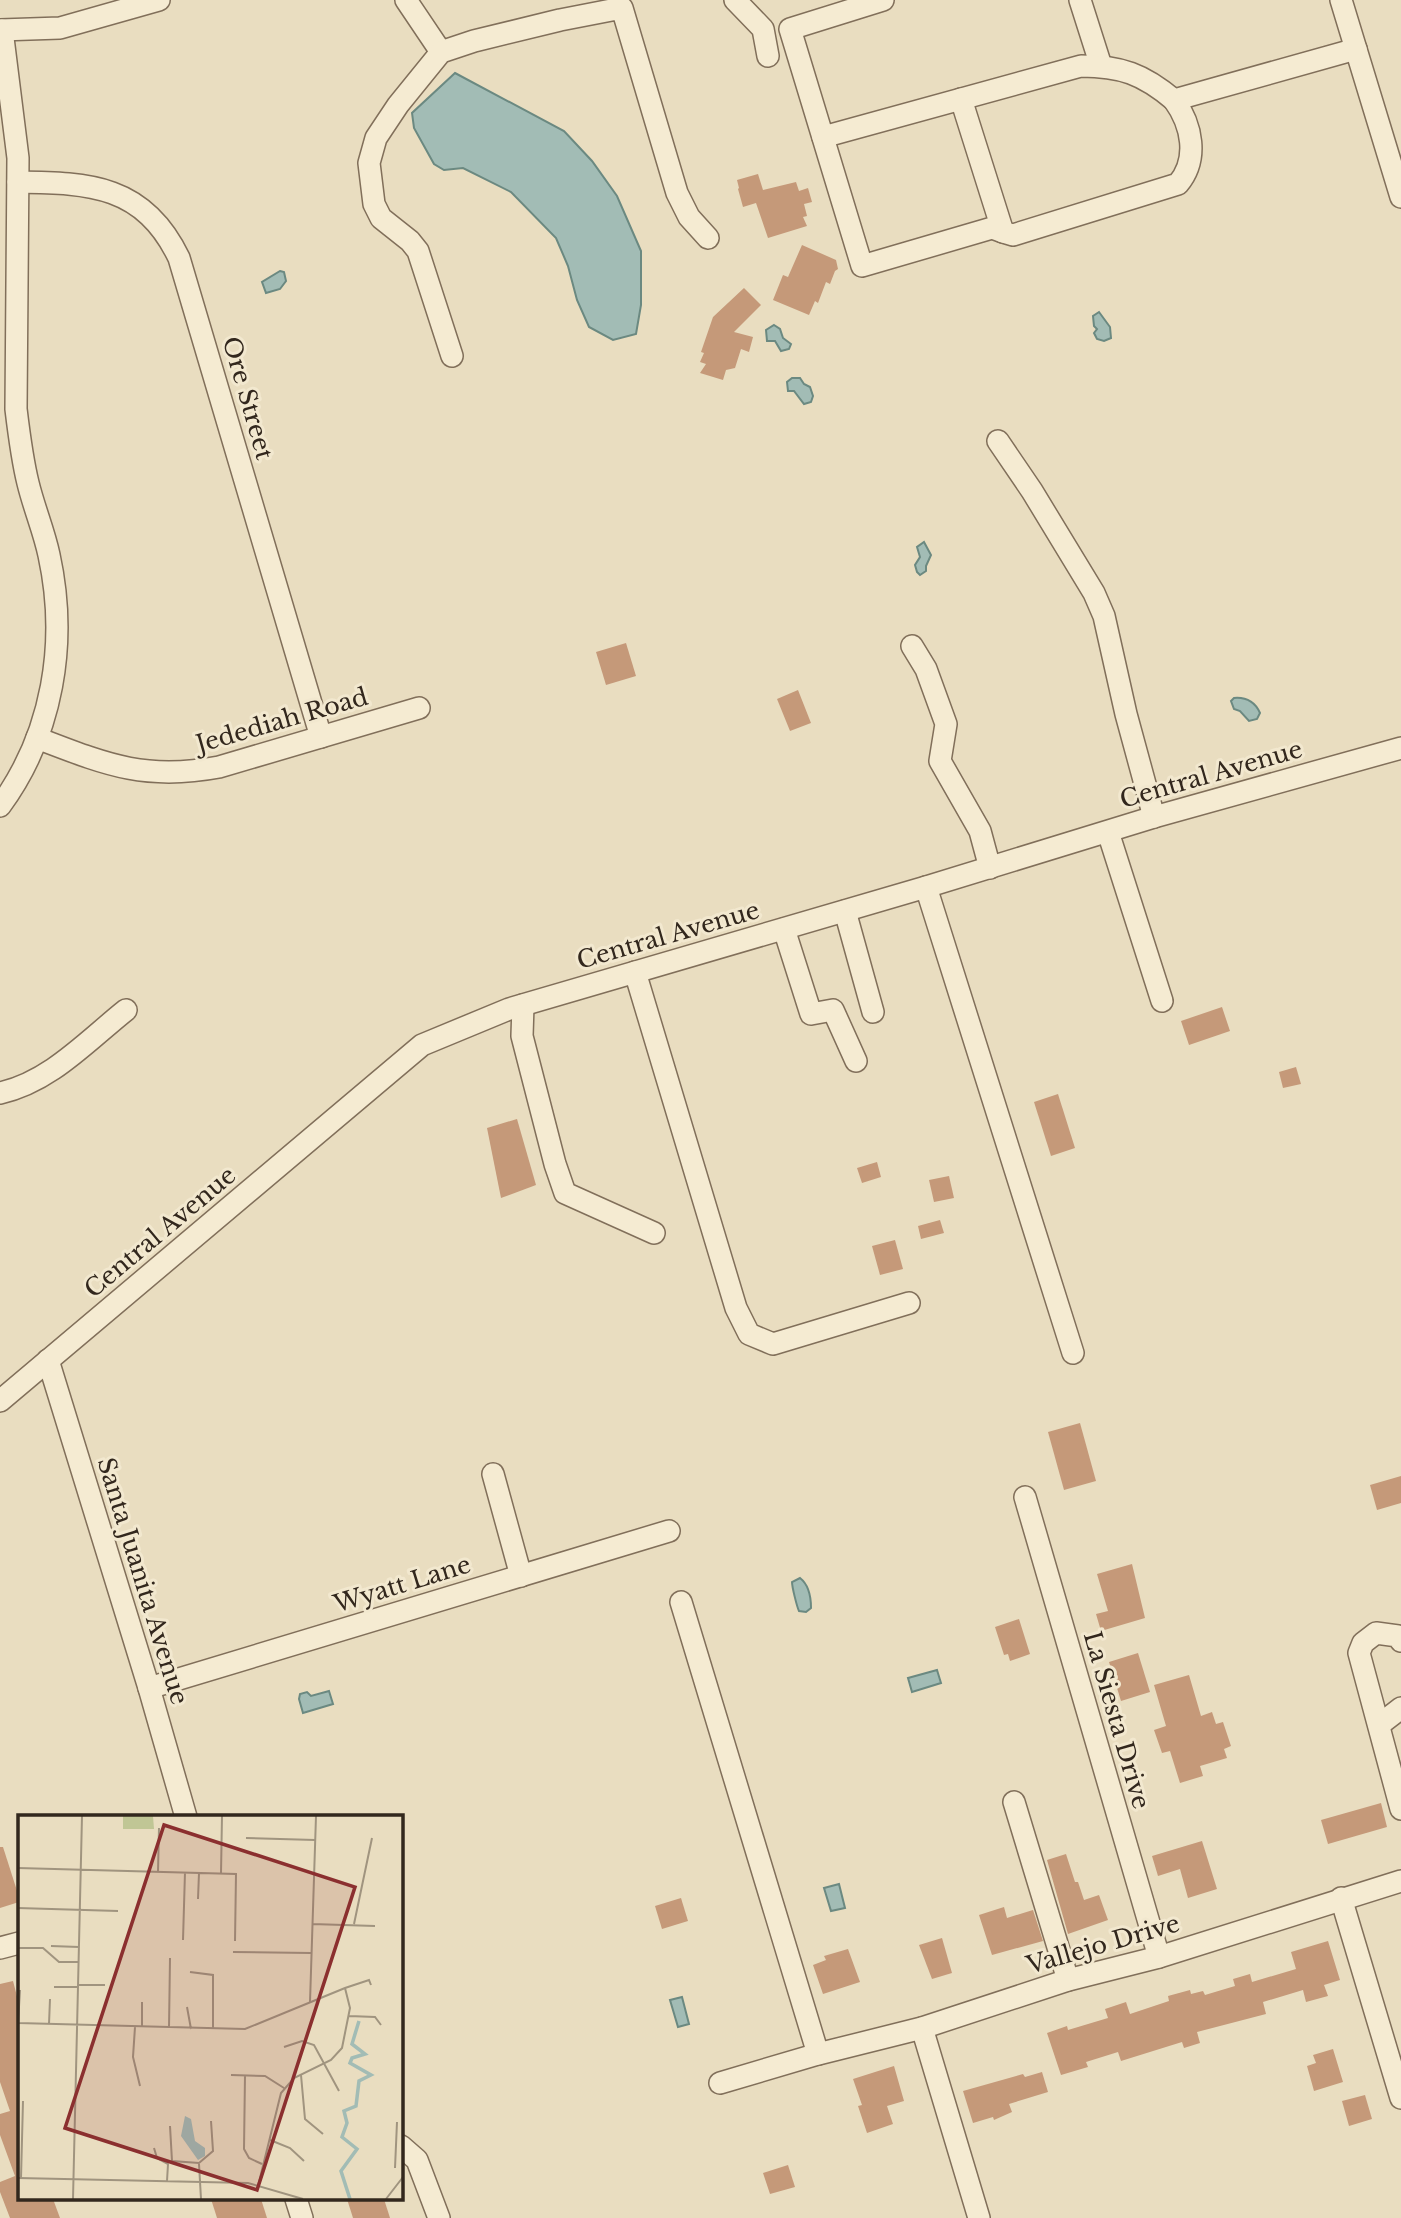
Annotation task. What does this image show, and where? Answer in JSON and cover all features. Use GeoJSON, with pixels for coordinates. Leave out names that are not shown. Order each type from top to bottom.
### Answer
{"type":"FeatureCollection","features":[{"type":"Feature","properties":{"kind":"street"},"geometry":{"type":"LineString","coordinates":[[0,806],[24,768],[50,698],[55,666],[57,602],[49,554],[20,447],[8,365],[18,182],[16,129],[1,30],[60,28],[159,0]]}},
{"type":"Feature","properties":{"kind":"street"},"geometry":{"type":"LineString","coordinates":[[406,0],[441,52]]}},
{"type":"Feature","properties":{"kind":"street"},"geometry":{"type":"LineString","coordinates":[[735,0],[763,29],[768,56]]}},
{"type":"Feature","properties":{"kind":"street"},"geometry":{"type":"LineString","coordinates":[[823,137],[1081,66],[1101,66],[1131,72],[1154,84],[1174,100],[1186,120],[1191,143],[1188,168],[1178,184],[1013,235],[992,228],[862,266],[790,29],[883,0]]}},
{"type":"Feature","properties":{"kind":"street"},"geometry":{"type":"LineString","coordinates":[[1080,0],[1101,66]]}},
{"type":"Feature","properties":{"kind":"street"},"geometry":{"type":"LineString","coordinates":[[1341,0],[1356,48],[1392,134],[1401,197]]}},
{"type":"Feature","properties":{"kind":"street"},"geometry":{"type":"LineString","coordinates":[[452,356],[418,251],[410,241],[386,223],[374,204],[369,163],[376,138],[398,105],[441,52],[474,41],[622,8],[677,193],[689,217],[708,237]]}},
{"type":"Feature","properties":{"kind":"street"},"geometry":{"type":"LineString","coordinates":[[1174,100],[1356,48]]}},
{"type":"Feature","properties":{"kind":"street"},"geometry":{"type":"LineString","coordinates":[[961,99],[1003,232]]}},
{"type":"Feature","properties":{"kind":"street","name":"Ore Street"},"geometry":{"type":"LineString","coordinates":[[18,182],[81,184],[118,194],[150,216],[173,247],[183,272],[321,737]]}},
{"type":"Feature","properties":{"kind":"street"},"geometry":{"type":"LineString","coordinates":[[998,441],[1094,593],[1104,616],[1126,714],[1154,817]]}},
{"type":"Feature","properties":{"kind":"street"},"geometry":{"type":"LineString","coordinates":[[912,646],[926,669],[946,724],[940,761],[980,831],[990,868]]}},
{"type":"Feature","properties":{"kind":"street","name":"Jedediah Road"},"geometry":{"type":"LineString","coordinates":[[37,738],[106,764],[134,771],[191,772],[219,767],[419,708]]}},
{"type":"Feature","properties":{"kind":"street","name":"Central Avenue"},"geometry":{"type":"LineString","coordinates":[[0,1401],[422,1045],[523,1005],[1154,817],[1401,748]]}},
{"type":"Feature","properties":{"kind":"street"},"geometry":{"type":"LineString","coordinates":[[1108,832],[1162,1001]]}},
{"type":"Feature","properties":{"kind":"street"},"geometry":{"type":"LineString","coordinates":[[926,887],[1073,1353]]}},
{"type":"Feature","properties":{"kind":"street"},"geometry":{"type":"LineString","coordinates":[[845,911],[873,1012]]}},
{"type":"Feature","properties":{"kind":"street"},"geometry":{"type":"LineString","coordinates":[[784,929],[811,1014],[833,1010],[856,1061]]}},
{"type":"Feature","properties":{"kind":"street"},"geometry":{"type":"LineString","coordinates":[[635,972],[736,1308],[749,1334],[773,1344],[909,1303]]}},
{"type":"Feature","properties":{"kind":"street"},"geometry":{"type":"LineString","coordinates":[[523,1005],[522,1036],[565,1193],[654,1233]]}},
{"type":"Feature","properties":{"kind":"street"},"geometry":{"type":"LineString","coordinates":[[0,1093],[40,1079],[126,1010]]}},
{"type":"Feature","properties":{"kind":"street","name":"Santa Juanita Avenue"},"geometry":{"type":"LineString","coordinates":[[48,1360],[185,1815]]}},
{"type":"Feature","properties":{"kind":"street"},"geometry":{"type":"LineString","coordinates":[[493,1474],[520,1576]]}},
{"type":"Feature","properties":{"kind":"street","name":"La Siesta Drive"},"geometry":{"type":"LineString","coordinates":[[1025,1497],[1159,1957]]}},
{"type":"Feature","properties":{"kind":"street","name":"Wyatt Lane"},"geometry":{"type":"LineString","coordinates":[[149,1688],[669,1531]]}},
{"type":"Feature","properties":{"kind":"street"},"geometry":{"type":"LineString","coordinates":[[681,1602],[818,2054]]}},
{"type":"Feature","properties":{"kind":"street"},"geometry":{"type":"LineString","coordinates":[[1401,1641],[1398,1636],[1376,1633],[1363,1643],[1360,1653],[1401,1809]]}},
{"type":"Feature","properties":{"kind":"street"},"geometry":{"type":"LineString","coordinates":[[1378,1725],[1401,1708]]}},
{"type":"Feature","properties":{"kind":"street"},"geometry":{"type":"LineString","coordinates":[[1014,1802],[1069,1980]]}},
{"type":"Feature","properties":{"kind":"street","name":"Vallejo Drive"},"geometry":{"type":"LineString","coordinates":[[720,2082],[922,2028],[1069,1980],[1159,1957],[1401,1881]]}},
{"type":"Feature","properties":{"kind":"street"},"geometry":{"type":"LineString","coordinates":[[1341,1898],[1401,2098]]}},
{"type":"Feature","properties":{"kind":"street"},"geometry":{"type":"LineString","coordinates":[[0,1948],[18,1943]]}},
{"type":"Feature","properties":{"kind":"street"},"geometry":{"type":"LineString","coordinates":[[922,2028],[979,2218]]}},
{"type":"Feature","properties":{"kind":"street"},"geometry":{"type":"LineString","coordinates":[[402,2147],[417,2160],[439,2218]]}},
{"type":"Feature","properties":{"kind":"street"},"geometry":{"type":"LineString","coordinates":[[296,2200],[302,2218]]}},
{"type":"Feature","properties":{"kind":"water"},"geometry":{"type":"Polygon","coordinates":[[[455,73],[564,131],[592,161],[617,196],[641,251],[641,305],[636,334],[613,340],[589,327],[556,238],[511,192],[463,168],[444,170],[434,164],[414,128],[412,113],[455,73]]]}},
{"type":"Feature","properties":{"kind":"water"},"geometry":{"type":"Polygon","coordinates":[[[280,271],[284,272],[286,281],[280,289],[266,293],[262,282],[280,271]]]}},
{"type":"Feature","properties":{"kind":"water"},"geometry":{"type":"Polygon","coordinates":[[[1099,312],[1110,327],[1111,338],[1104,341],[1097,339],[1094,333],[1097,329],[1093,316],[1099,312]]]}},
{"type":"Feature","properties":{"kind":"water"},"geometry":{"type":"Polygon","coordinates":[[[774,325],[791,344],[789,349],[781,351],[775,341],[767,341],[766,330],[774,325]]]}},
{"type":"Feature","properties":{"kind":"water"},"geometry":{"type":"Polygon","coordinates":[[[792,378],[800,378],[810,387],[813,396],[811,402],[804,404],[794,391],[788,391],[787,382],[792,378]]]}},
{"type":"Feature","properties":{"kind":"water"},"geometry":{"type":"Polygon","coordinates":[[[924,542],[931,555],[926,571],[920,575],[915,565],[920,557],[917,547],[924,542]]]}},
{"type":"Feature","properties":{"kind":"water"},"geometry":{"type":"Polygon","coordinates":[[[1234,698],[1253,703],[1260,713],[1257,719],[1249,721],[1240,711],[1234,709],[1231,701],[1234,698]]]}},
{"type":"Feature","properties":{"kind":"water"},"geometry":{"type":"Polygon","coordinates":[[[800,1578],[806,1584],[810,1595],[811,1608],[806,1612],[799,1611],[793,1588],[792,1582],[800,1578]]]}},
{"type":"Feature","properties":{"kind":"water"},"geometry":{"type":"Polygon","coordinates":[[[937,1670],[941,1683],[912,1692],[908,1678],[937,1670]]]}},
{"type":"Feature","properties":{"kind":"water"},"geometry":{"type":"Polygon","coordinates":[[[329,1691],[333,1704],[303,1713],[300,1694],[307,1692],[311,1696],[329,1691]]]}},
{"type":"Feature","properties":{"kind":"water"},"geometry":{"type":"Polygon","coordinates":[[[839,1884],[845,1908],[831,1911],[824,1888],[839,1884]]]}},
{"type":"Feature","properties":{"kind":"water"},"geometry":{"type":"Polygon","coordinates":[[[682,1997],[689,2024],[678,2027],[670,2000],[682,1997]]]}},
{"type":"Feature","properties":{"kind":"building"},"geometry":{"type":"Polygon","coordinates":[[[758,174],[763,190],[796,182],[799,191],[808,188],[812,202],[804,204],[807,216],[803,217],[807,226],[768,238],[756,203],[743,207],[738,189],[737,180],[758,174]]]}},
{"type":"Feature","properties":{"kind":"building"},"geometry":{"type":"Polygon","coordinates":[[[802,245],[836,260],[838,269],[830,284],[826,282],[818,303],[815,301],[809,315],[773,300],[783,275],[788,277],[802,245]]]}},
{"type":"Feature","properties":{"kind":"building"},"geometry":{"type":"Polygon","coordinates":[[[744,288],[761,305],[734,332],[753,337],[749,352],[741,349],[735,368],[726,370],[723,380],[700,373],[706,364],[700,362],[704,353],[701,352],[713,317],[744,288]]]}},
{"type":"Feature","properties":{"kind":"building"},"geometry":{"type":"Polygon","coordinates":[[[626,643],[636,676],[606,685],[596,652],[626,643]]]}},
{"type":"Feature","properties":{"kind":"building"},"geometry":{"type":"Polygon","coordinates":[[[798,690],[811,723],[790,731],[777,699],[798,690]]]}},
{"type":"Feature","properties":{"kind":"building"},"geometry":{"type":"Polygon","coordinates":[[[1222,1007],[1230,1031],[1189,1045],[1181,1021],[1222,1007]]]}},
{"type":"Feature","properties":{"kind":"building"},"geometry":{"type":"Polygon","coordinates":[[[1296,1067],[1301,1084],[1283,1088],[1279,1072],[1296,1067]]]}},
{"type":"Feature","properties":{"kind":"building"},"geometry":{"type":"Polygon","coordinates":[[[1058,1094],[1075,1148],[1051,1156],[1034,1102],[1058,1094]]]}},
{"type":"Feature","properties":{"kind":"building"},"geometry":{"type":"Polygon","coordinates":[[[517,1119],[536,1185],[501,1198],[487,1128],[517,1119]]]}},
{"type":"Feature","properties":{"kind":"building"},"geometry":{"type":"Polygon","coordinates":[[[877,1162],[881,1177],[862,1183],[857,1168],[877,1162]]]}},
{"type":"Feature","properties":{"kind":"building"},"geometry":{"type":"Polygon","coordinates":[[[949,1176],[954,1198],[934,1202],[929,1180],[949,1176]]]}},
{"type":"Feature","properties":{"kind":"building"},"geometry":{"type":"Polygon","coordinates":[[[940,1220],[944,1233],[921,1239],[918,1226],[940,1220]]]}},
{"type":"Feature","properties":{"kind":"building"},"geometry":{"type":"Polygon","coordinates":[[[895,1240],[903,1269],[880,1275],[872,1246],[895,1240]]]}},
{"type":"Feature","properties":{"kind":"building"},"geometry":{"type":"Polygon","coordinates":[[[1080,1423],[1096,1481],[1064,1490],[1048,1432],[1080,1423]]]}},
{"type":"Feature","properties":{"kind":"building"},"geometry":{"type":"Polygon","coordinates":[[[1401,1476],[1401,1503],[1377,1510],[1370,1485],[1401,1476]]]}},
{"type":"Feature","properties":{"kind":"building"},"geometry":{"type":"Polygon","coordinates":[[[1132,1564],[1145,1618],[1101,1631],[1096,1614],[1108,1611],[1097,1574],[1132,1564]]]}},
{"type":"Feature","properties":{"kind":"building"},"geometry":{"type":"Polygon","coordinates":[[[1019,1619],[1030,1654],[1010,1661],[1008,1654],[1004,1655],[995,1627],[1019,1619]]]}},
{"type":"Feature","properties":{"kind":"building"},"geometry":{"type":"Polygon","coordinates":[[[1138,1653],[1150,1692],[1121,1701],[1109,1662],[1138,1653]]]}},
{"type":"Feature","properties":{"kind":"building"},"geometry":{"type":"Polygon","coordinates":[[[1189,1675],[1201,1716],[1212,1712],[1216,1724],[1223,1722],[1231,1746],[1224,1749],[1227,1758],[1200,1766],[1203,1776],[1180,1783],[1170,1751],[1162,1753],[1154,1730],[1166,1726],[1154,1685],[1189,1675]]]}},
{"type":"Feature","properties":{"kind":"building"},"geometry":{"type":"Polygon","coordinates":[[[1381,1803],[1387,1827],[1328,1844],[1321,1820],[1381,1803]]]}},
{"type":"Feature","properties":{"kind":"building"},"geometry":{"type":"Polygon","coordinates":[[[1202,1841],[1217,1889],[1188,1898],[1180,1869],[1158,1876],[1152,1856],[1202,1841]]]}},
{"type":"Feature","properties":{"kind":"building"},"geometry":{"type":"Polygon","coordinates":[[[0,1847],[3,1847],[18,1894],[18,1902],[0,1908],[0,1847]]]}},
{"type":"Feature","properties":{"kind":"building"},"geometry":{"type":"Polygon","coordinates":[[[1066,1854],[1084,1900],[1099,1895],[1108,1920],[1068,1934],[1047,1860],[1066,1854]]]}},
{"type":"Feature","properties":{"kind":"building"},"geometry":{"type":"Polygon","coordinates":[[[681,1898],[688,1921],[662,1929],[655,1906],[681,1898]]]}},
{"type":"Feature","properties":{"kind":"building"},"geometry":{"type":"Polygon","coordinates":[[[1004,1907],[1007,1918],[1033,1910],[1043,1941],[992,1955],[979,1915],[1004,1907]]]}},
{"type":"Feature","properties":{"kind":"building"},"geometry":{"type":"Polygon","coordinates":[[[942,1938],[952,1973],[932,1979],[919,1945],[942,1938]]]}},
{"type":"Feature","properties":{"kind":"building"},"geometry":{"type":"Polygon","coordinates":[[[1328,1941],[1340,1980],[1324,1985],[1328,1996],[1306,2002],[1303,1990],[1263,2002],[1266,2014],[1197,2032],[1200,2043],[1184,2048],[1182,2042],[1121,2061],[1118,2052],[1086,2062],[1088,2067],[1061,2075],[1047,2033],[1067,2026],[1068,2030],[1108,2018],[1105,2009],[1126,2002],[1130,2014],[1169,2001],[1168,1996],[1190,1990],[1191,1994],[1203,1991],[1205,1995],[1235,1986],[1233,1979],[1250,1974],[1252,1982],[1296,1969],[1291,1952],[1328,1941]]]}},
{"type":"Feature","properties":{"kind":"building"},"geometry":{"type":"Polygon","coordinates":[[[848,1949],[860,1982],[823,1994],[813,1965],[826,1960],[824,1956],[848,1949]]]}},
{"type":"Feature","properties":{"kind":"building"},"geometry":{"type":"Polygon","coordinates":[[[13,1981],[18,2000],[18,2200],[53,2200],[60,2218],[10,2218],[0,2192],[0,2182],[15,2176],[0,2135],[0,2114],[10,2111],[0,2082],[0,1984],[13,1981]]]}},
{"type":"Feature","properties":{"kind":"building"},"geometry":{"type":"Polygon","coordinates":[[[1333,2049],[1343,2082],[1314,2091],[1307,2066],[1316,2063],[1313,2055],[1333,2049]]]}},
{"type":"Feature","properties":{"kind":"building"},"geometry":{"type":"Polygon","coordinates":[[[894,2066],[904,2101],[887,2106],[893,2124],[867,2133],[858,2106],[862,2105],[853,2079],[894,2066]]]}},
{"type":"Feature","properties":{"kind":"building"},"geometry":{"type":"Polygon","coordinates":[[[1042,2072],[1048,2092],[1009,2104],[1012,2112],[994,2120],[993,2117],[973,2123],[963,2091],[1023,2074],[1025,2077],[1042,2072]]]}},
{"type":"Feature","properties":{"kind":"building"},"geometry":{"type":"Polygon","coordinates":[[[1365,2095],[1372,2119],[1349,2126],[1342,2101],[1365,2095]]]}},
{"type":"Feature","properties":{"kind":"building"},"geometry":{"type":"Polygon","coordinates":[[[788,2165],[795,2187],[770,2194],[763,2173],[788,2165]]]}},
{"type":"Feature","properties":{"kind":"building"},"geometry":{"type":"Polygon","coordinates":[[[211,2200],[261,2200],[267,2218],[217,2218],[211,2200]]]}},
{"type":"Feature","properties":{"kind":"building"},"geometry":{"type":"Polygon","coordinates":[[[347,2200],[384,2200],[390,2218],[353,2218],[347,2200]]]}}]}
